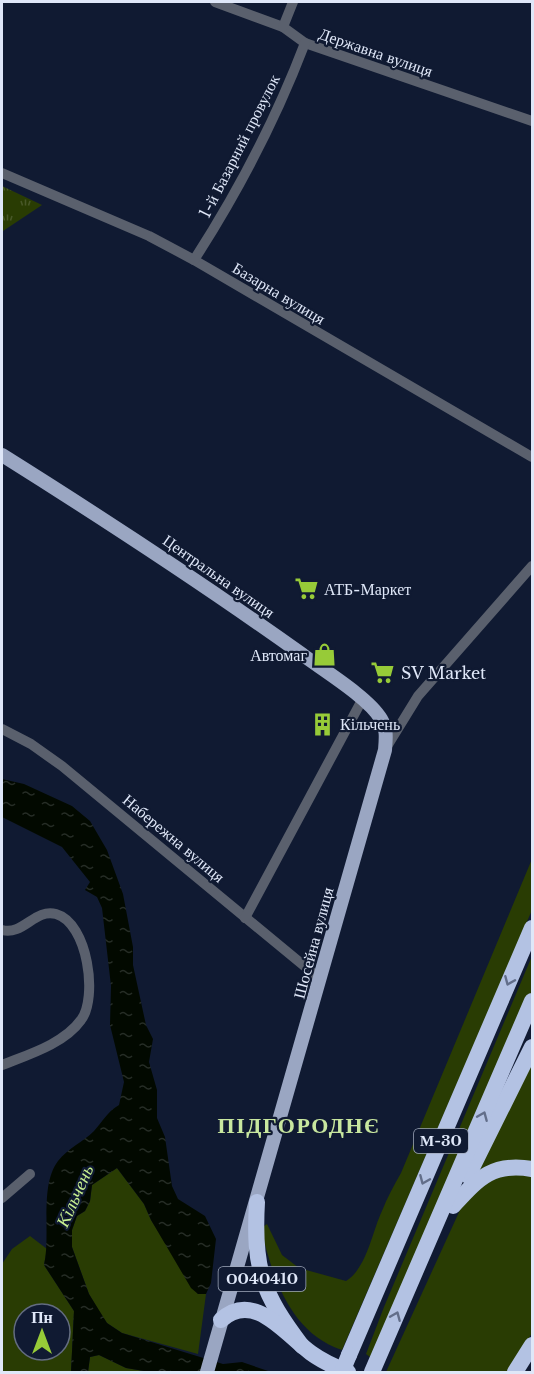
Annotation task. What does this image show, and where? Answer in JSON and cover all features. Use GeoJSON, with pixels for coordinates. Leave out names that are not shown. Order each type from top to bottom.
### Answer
{"type":"FeatureCollection","features":[{"type":"Feature","properties":{"kind":"highway","name":"М-30"},"geometry":{"type":"LineString","coordinates":[[342,1372],[532,928]]}},
{"type":"Feature","properties":{"kind":"highway","name":"М-30"},"geometry":{"type":"LineString","coordinates":[[374,1369],[532,1001]]}},
{"type":"Feature","properties":{"kind":"highway"},"geometry":{"type":"LineString","coordinates":[[418,1266],[453,1206],[532,1047]]}},
{"type":"Feature","properties":{"kind":"highway"},"geometry":{"type":"LineString","coordinates":[[453,1206],[479,1178],[489,1173],[508,1167],[532,1169]]}},
{"type":"Feature","properties":{"kind":"highway","name":"О040410"},"geometry":{"type":"LineString","coordinates":[[257,1202],[255,1243],[259,1272],[268,1295],[302,1346]]}},
{"type":"Feature","properties":{"kind":"highway","name":"О040410"},"geometry":{"type":"LineString","coordinates":[[222,1320],[235,1310],[252,1310],[269,1318],[302,1346],[348,1372]]}},
{"type":"Feature","properties":{"kind":"highway"},"geometry":{"type":"LineString","coordinates":[[515,1372],[532,1345]]}},
{"type":"Feature","properties":{"kind":"main road","name":"Центральна вулиця"},"geometry":{"type":"LineString","coordinates":[[2,455],[136,539],[243,612],[362,700],[380,717],[386,733],[385,750]]}},
{"type":"Feature","properties":{"kind":"main road","name":"Шосейна вулиця"},"geometry":{"type":"LineString","coordinates":[[207,1372],[385,750]]}},
{"type":"Feature","properties":{"kind":"street","name":"Державна вулиця"},"geometry":{"type":"LineString","coordinates":[[215,2],[283,27],[305,43],[532,121]]}},
{"type":"Feature","properties":{"kind":"street"},"geometry":{"type":"LineString","coordinates":[[283,27],[293,2]]}},
{"type":"Feature","properties":{"kind":"street","name":"1-й Базарний провулок"},"geometry":{"type":"LineString","coordinates":[[194,260],[225,213],[248,169],[305,43]]}},
{"type":"Feature","properties":{"kind":"street","name":"Базарна вулиця"},"geometry":{"type":"LineString","coordinates":[[2,174],[149,236],[194,260],[532,457]]}},
{"type":"Feature","properties":{"kind":"street","name":"Шосейна вулиця"},"geometry":{"type":"LineString","coordinates":[[385,750],[418,696],[532,566]]}},
{"type":"Feature","properties":{"kind":"street"},"geometry":{"type":"LineString","coordinates":[[245,918],[362,700]]}},
{"type":"Feature","properties":{"kind":"street","name":"Набережна вулиця"},"geometry":{"type":"LineString","coordinates":[[2,729],[31,744],[62,766],[320,979]]}},
{"type":"Feature","properties":{"kind":"street"},"geometry":{"type":"LineString","coordinates":[[2,930],[9,932],[21,929],[46,914],[56,914],[72,925],[83,946],[89,975],[88,1009],[72,1030],[33,1053],[2,1065]]}},
{"type":"Feature","properties":{"kind":"street"},"geometry":{"type":"LineString","coordinates":[[2,1198],[30,1174]]}},
{"type":"Feature","properties":{"kind":"green space"},"geometry":{"type":"Polygon","coordinates":[[[2,186],[42,205],[3,231],[2,229],[2,186]]]}},
{"type":"Feature","properties":{"kind":"green space"},"geometry":{"type":"Polygon","coordinates":[[[532,859],[532,910],[342,1350],[324,1342],[296,1317],[278,1283],[261,1228],[267,1224],[282,1255],[299,1268],[346,1281],[359,1268],[532,859]]]}},
{"type":"Feature","properties":{"kind":"green space"},"geometry":{"type":"Polygon","coordinates":[[[532,956],[532,991],[370,1357],[366,1354],[384,1307],[532,956]]]}},
{"type":"Feature","properties":{"kind":"green space"},"geometry":{"type":"Polygon","coordinates":[[[532,1049],[532,1162],[476,1175],[532,1049]]]}},
{"type":"Feature","properties":{"kind":"green space"},"geometry":{"type":"Polygon","coordinates":[[[117,1168],[144,1204],[151,1220],[198,1294],[206,1294],[198,1354],[122,1333],[107,1323],[89,1294],[72,1247],[72,1230],[77,1216],[85,1211],[90,1201],[92,1185],[117,1168]]]}},
{"type":"Feature","properties":{"kind":"green space"},"geometry":{"type":"Polygon","coordinates":[[[532,1174],[532,1333],[508,1372],[386,1372],[465,1199],[497,1175],[532,1174]]]}},
{"type":"Feature","properties":{"kind":"green space"},"geometry":{"type":"Polygon","coordinates":[[[30,1236],[47,1249],[44,1265],[68,1302],[12,1302],[12,1362],[71,1362],[71,1372],[2,1372],[2,1264],[12,1249],[30,1236]]]}},
{"type":"Feature","properties":{"kind":"green space"},"geometry":{"type":"Polygon","coordinates":[[[72,1308],[74,1311],[72,1352],[72,1308]]]}},
{"type":"Feature","properties":{"kind":"green space"},"geometry":{"type":"Polygon","coordinates":[[[99,1355],[126,1368],[150,1372],[88,1372],[90,1357],[99,1355]]]}},
{"type":"Feature","properties":{"kind":"water"},"geometry":{"type":"Polygon","coordinates":[[[2,779],[24,784],[72,806],[90,821],[107,850],[123,894],[133,947],[133,965],[146,1025],[153,1039],[149,1062],[157,1090],[157,1118],[165,1137],[172,1186],[178,1199],[205,1216],[216,1239],[211,1283],[206,1294],[198,1294],[191,1288],[144,1204],[117,1168],[92,1185],[90,1201],[85,1211],[77,1216],[72,1230],[72,1247],[89,1294],[107,1323],[122,1333],[223,1364],[242,1362],[271,1372],[150,1372],[126,1368],[99,1355],[90,1357],[88,1372],[71,1372],[74,1311],[72,1302],[68,1302],[44,1265],[49,1184],[52,1171],[62,1156],[90,1135],[119,1105],[124,1082],[110,1025],[111,986],[102,908],[97,897],[85,890],[90,882],[62,847],[2,817],[2,779]]]}},
{"type":"Feature","properties":{"kind":"place","name":"АТБ-Маркет"},"geometry":{"type":"Point","coordinates":[306,589]}},
{"type":"Feature","properties":{"kind":"place","name":"Автомаг"},"geometry":{"type":"Point","coordinates":[325,655]}},
{"type":"Feature","properties":{"kind":"place","name":"SV Market"},"geometry":{"type":"Point","coordinates":[383,673]}},
{"type":"Feature","properties":{"kind":"place","name":"Кільчень"},"geometry":{"type":"Point","coordinates":[322,724]}},
{"type":"Feature","properties":{"kind":"district","name":"ПІДГОРОДНЄ"},"geometry":{"type":"Point","coordinates":[299,1125]}}]}
